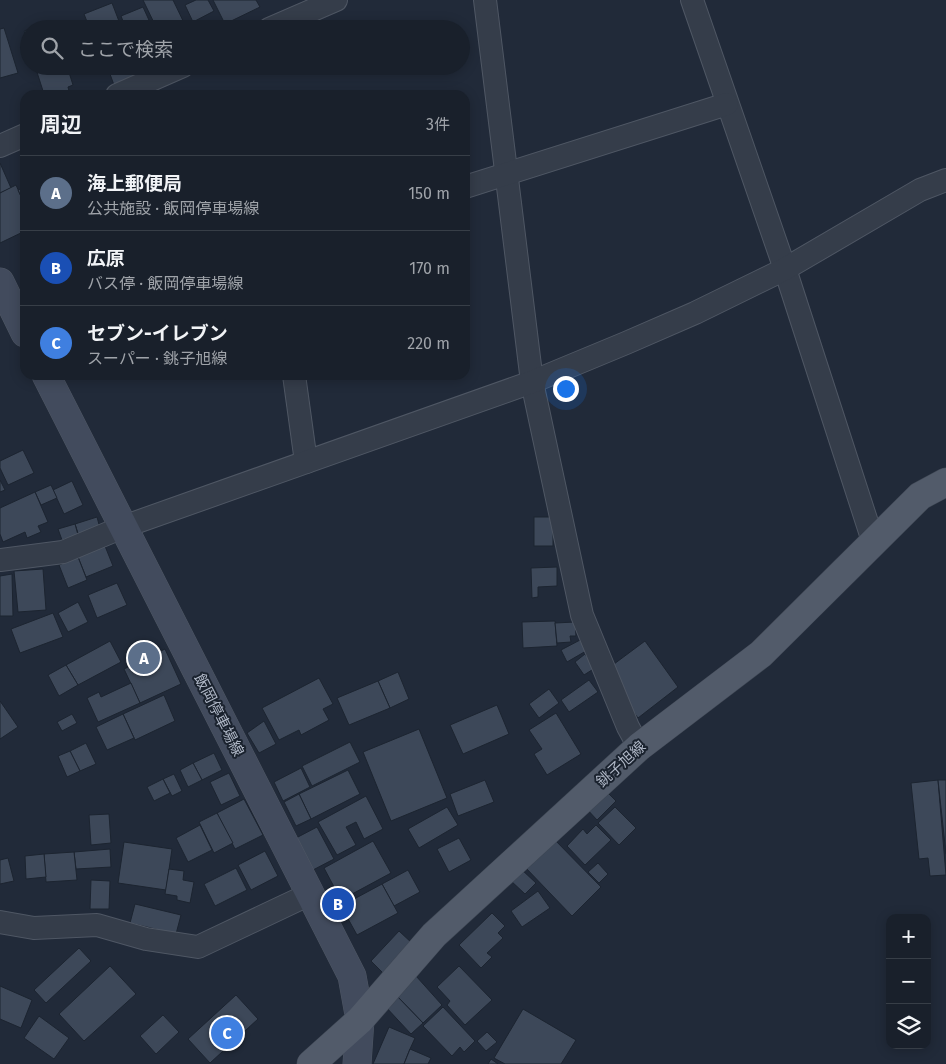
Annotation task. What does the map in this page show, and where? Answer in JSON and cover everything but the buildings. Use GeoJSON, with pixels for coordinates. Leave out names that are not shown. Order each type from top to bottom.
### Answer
{"type":"FeatureCollection","features":[{"type":"Feature","properties":{"kind":"main road"},"geometry":{"type":"LineString","coordinates":[[0,282],[18,305]]}},
{"type":"Feature","properties":{"kind":"main road","name":"飯岡停車場線"},"geometry":{"type":"LineString","coordinates":[[48,380],[352,976],[360,1020],[357,1064]]}},
{"type":"Feature","properties":{"kind":"main road","name":"銚子旭線"},"geometry":{"type":"LineString","coordinates":[[311,1064],[360,1020],[434,935],[639,747],[761,654],[920,496],[946,482]]}},
{"type":"Feature","properties":{"kind":"street"},"geometry":{"type":"LineString","coordinates":[[290,20],[336,0]]}},
{"type":"Feature","properties":{"kind":"street"},"geometry":{"type":"LineString","coordinates":[[485,0],[505,176],[532,382],[582,615],[628,727],[639,747]]}},
{"type":"Feature","properties":{"kind":"street"},"geometry":{"type":"LineString","coordinates":[[692,0],[785,269],[873,541]]}},
{"type":"Feature","properties":{"kind":"street"},"geometry":{"type":"LineString","coordinates":[[128,90],[163,75]]}},
{"type":"Feature","properties":{"kind":"street"},"geometry":{"type":"LineString","coordinates":[[470,186],[727,104]]}},
{"type":"Feature","properties":{"kind":"street"},"geometry":{"type":"LineString","coordinates":[[0,146],[20,137]]}},
{"type":"Feature","properties":{"kind":"street"},"geometry":{"type":"LineString","coordinates":[[0,560],[63,552],[122,527],[532,382],[695,313],[785,269],[920,190],[946,180]]}},
{"type":"Feature","properties":{"kind":"street"},"geometry":{"type":"LineString","coordinates":[[295,380],[306,462]]}},
{"type":"Feature","properties":{"kind":"street"},"geometry":{"type":"LineString","coordinates":[[0,922],[34,928],[97,925],[146,939],[198,947],[310,894]]}},
{"type":"Feature","properties":{"kind":"place","name":"海上郵便局"},"geometry":{"type":"Point","coordinates":[144,658]}},
{"type":"Feature","properties":{"kind":"place","name":"広原"},"geometry":{"type":"Point","coordinates":[338,904]}},
{"type":"Feature","properties":{"kind":"place","name":"セブン-イレブン"},"geometry":{"type":"Point","coordinates":[227,1033]}}]}
